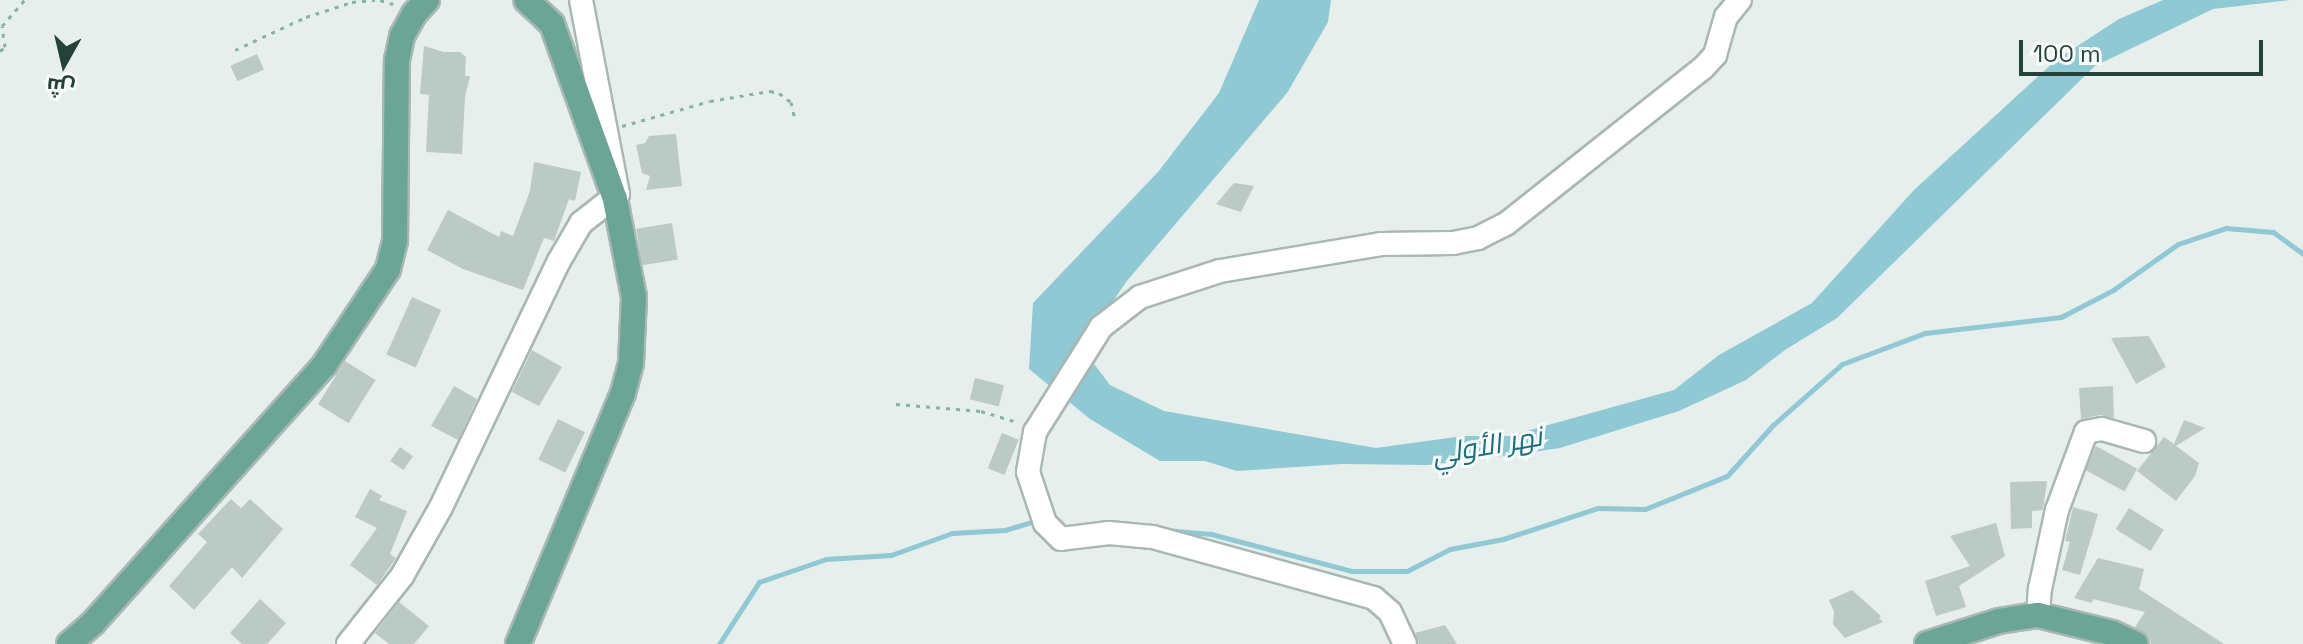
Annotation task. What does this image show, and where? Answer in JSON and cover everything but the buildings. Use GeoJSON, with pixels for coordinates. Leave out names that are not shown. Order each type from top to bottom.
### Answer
{"type":"FeatureCollection","features":[{"type":"Feature","properties":{"kind":"main road"},"geometry":{"type":"LineString","coordinates":[[69,644],[93,623],[325,364],[388,269],[395,240],[397,60],[402,36],[414,14],[427,0]]}},
{"type":"Feature","properties":{"kind":"main road"},"geometry":{"type":"LineString","coordinates":[[518,644],[623,393],[631,363],[634,297],[615,199],[552,24],[526,0]]}},
{"type":"Feature","properties":{"kind":"main road"},"geometry":{"type":"LineString","coordinates":[[1927,644],[1999,621],[2038,615],[2112,633],[2136,644]]}},
{"type":"Feature","properties":{"kind":"street"},"geometry":{"type":"LineString","coordinates":[[348,644],[402,576],[441,507],[559,261],[581,223],[615,199],[619,188],[581,0]]}},
{"type":"Feature","properties":{"kind":"street"},"geometry":{"type":"LineString","coordinates":[[1405,644],[1390,612],[1374,598],[1152,537],[1109,533],[1061,539],[1045,523],[1028,472],[1040,424],[1101,327],[1140,297],[1220,271],[1381,244],[1453,243],[1493,232],[1703,68],[1715,55],[1726,17],[1740,0]]}},
{"type":"Feature","properties":{"kind":"street"},"geometry":{"type":"LineString","coordinates":[[2038,615],[2050,537],[2080,440],[2092,428],[2144,441]]}},
{"type":"Feature","properties":{"kind":"path"},"geometry":{"type":"LineString","coordinates":[[0,51],[5,47],[2,26],[25,0]]}},
{"type":"Feature","properties":{"kind":"path"},"geometry":{"type":"LineString","coordinates":[[235,50],[306,17],[352,2],[375,0]]}},
{"type":"Feature","properties":{"kind":"path"},"geometry":{"type":"LineString","coordinates":[[609,134],[642,118],[710,101],[770,91],[779,93],[791,102],[795,120]]}},
{"type":"Feature","properties":{"kind":"path"},"geometry":{"type":"LineString","coordinates":[[896,404],[981,411],[1040,424]]}},
{"type":"Feature","properties":{"kind":"water","name":"نهر الأولي"},"geometry":{"type":"Polygon","coordinates":[[[1259,0],[1331,0],[1328,22],[1287,93],[1126,282],[1082,348],[1110,385],[1164,411],[1376,448],[1463,436],[1509,436],[1674,390],[1719,355],[1812,303],[1914,190],[2056,60],[2119,19],[2163,0],[2290,0],[2213,9],[2095,66],[1837,318],[1785,350],[1746,380],[1679,411],[1560,448],[1519,454],[1428,465],[1342,464],[1237,471],[1205,461],[1160,461],[1090,419],[1029,369],[1033,303],[1158,172],[1219,93],[1259,0]]]}},
{"type":"Feature","properties":{"kind":"waterway"},"geometry":{"type":"LineString","coordinates":[[1165,530],[1211,534],[1352,571],[1407,571],[1450,549],[1503,539],[1598,508],[1645,509],[1727,476],[1773,425],[1842,364],[1925,333],[2061,317],[2113,290],[2178,244],[2226,228],[2273,232],[2303,254]]}},
{"type":"Feature","properties":{"kind":"waterway"},"geometry":{"type":"LineString","coordinates":[[719,644],[759,582],[826,559],[891,555],[952,533],[1005,530],[1032,522]]}}]}
